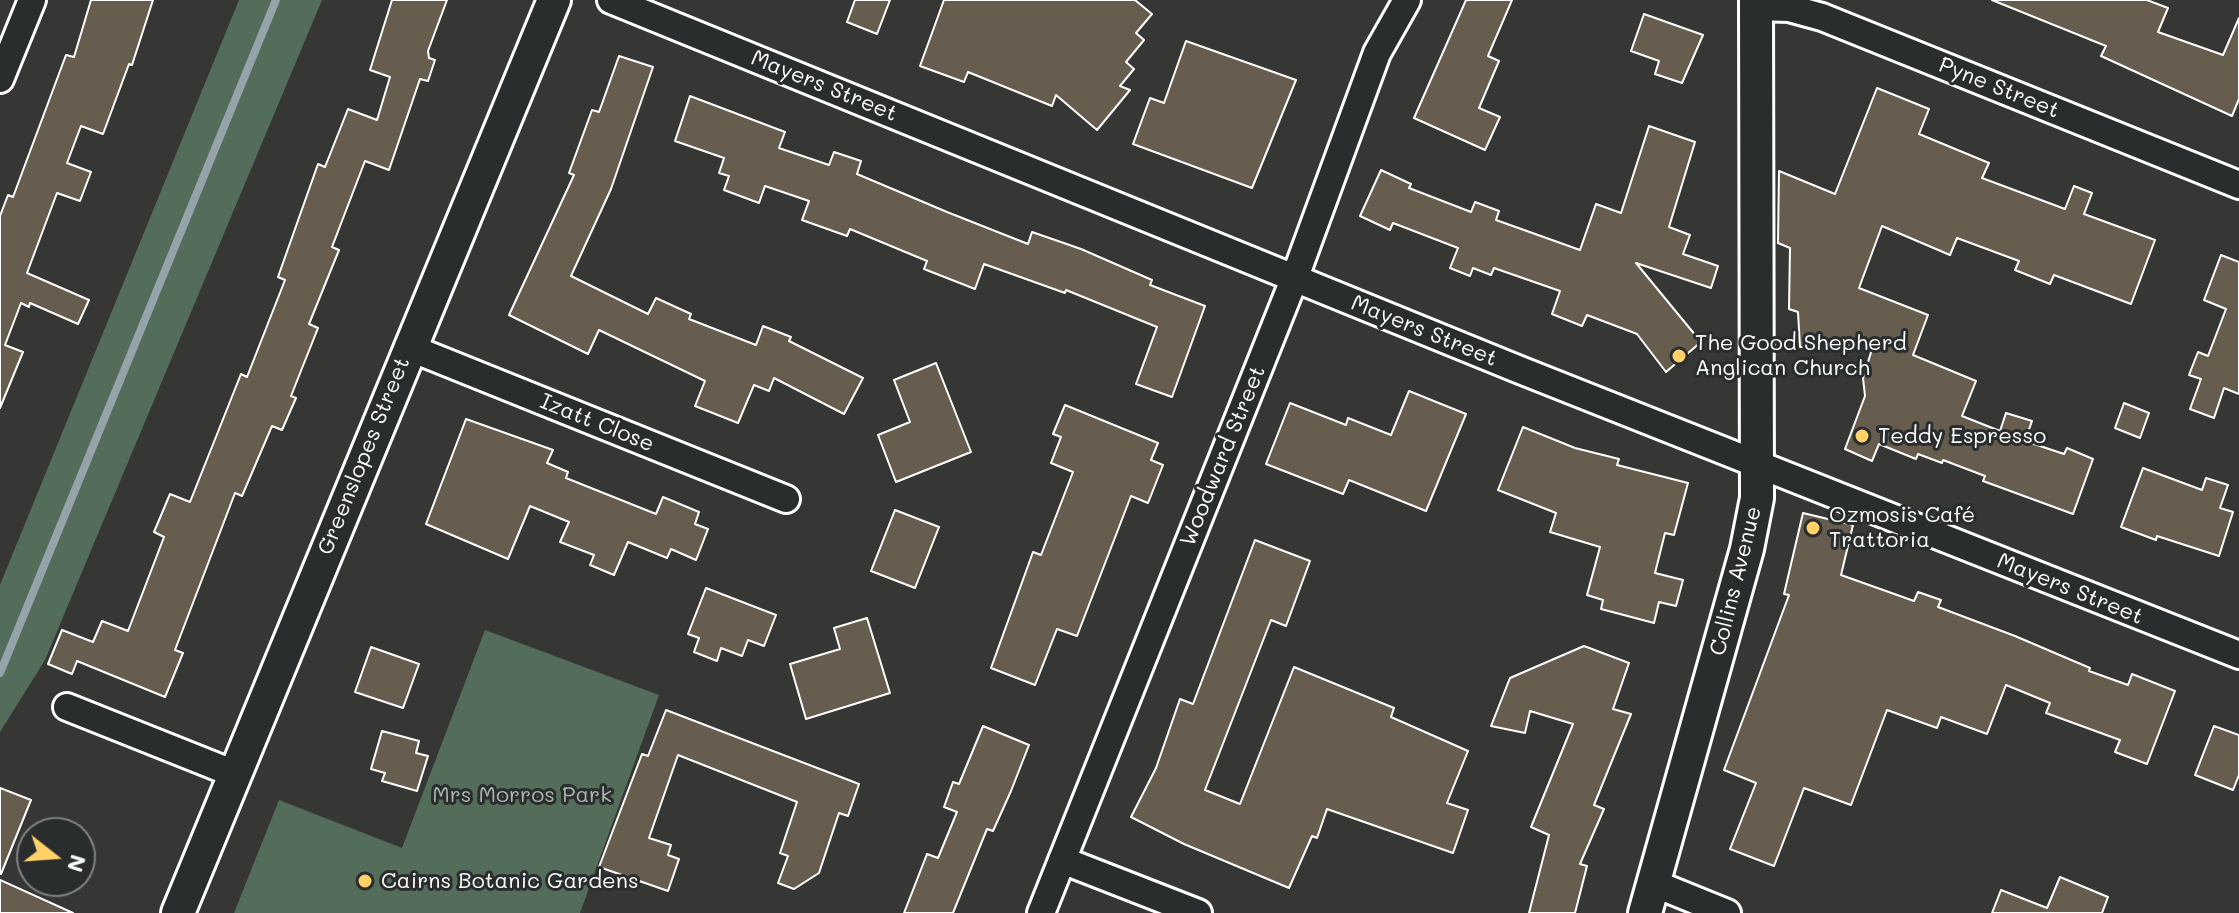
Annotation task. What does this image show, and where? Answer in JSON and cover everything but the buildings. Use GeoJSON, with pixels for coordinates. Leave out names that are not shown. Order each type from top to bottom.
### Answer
{"type":"FeatureCollection","features":[{"type":"Feature","properties":{"kind":"street"},"geometry":{"type":"LineString","coordinates":[[0,79],[32,0]]}},
{"type":"Feature","properties":{"kind":"street","name":"Greenslopes Street"},"geometry":{"type":"LineString","coordinates":[[178,913],[408,347],[554,0]]}},
{"type":"Feature","properties":{"kind":"street","name":"Mayers Street"},"geometry":{"type":"LineString","coordinates":[[611,0],[1759,465],[2239,655]]}},
{"type":"Feature","properties":{"kind":"street","name":"Woodward Street"},"geometry":{"type":"LineString","coordinates":[[1041,913],[1295,277],[1377,53],[1407,0]]}},
{"type":"Feature","properties":{"kind":"street","name":"Pyne Street"},"geometry":{"type":"LineString","coordinates":[[1756,3],[1822,17],[2239,185]]}},
{"type":"Feature","properties":{"kind":"street","name":"Collins Avenue"},"geometry":{"type":"LineString","coordinates":[[1649,898],[1747,549],[1759,465],[1756,3]]}},
{"type":"Feature","properties":{"kind":"street","name":"Izatt Close"},"geometry":{"type":"LineString","coordinates":[[408,347],[786,499]]}},
{"type":"Feature","properties":{"kind":"street"},"geometry":{"type":"LineString","coordinates":[[67,707],[235,774]]}},
{"type":"Feature","properties":{"kind":"street"},"geometry":{"type":"LineString","coordinates":[[1062,860],[1198,913]]}},
{"type":"Feature","properties":{"kind":"street"},"geometry":{"type":"LineString","coordinates":[[1649,898],[1727,913]]}},
{"type":"Feature","properties":{"kind":"green space"},"geometry":{"type":"Polygon","coordinates":[[[239,0],[322,0],[45,660],[0,732],[0,585],[239,0]]]}},
{"type":"Feature","properties":{"kind":"green space","name":"Mrs Morros Park"},"geometry":{"type":"Polygon","coordinates":[[[485,630],[659,695],[580,913],[234,913],[279,800],[402,848],[485,630]]]}},
{"type":"Feature","properties":{"kind":"waterway"},"geometry":{"type":"LineString","coordinates":[[0,673],[276,0]]}},
{"type":"Feature","properties":{"kind":"place","name":"The Good Shepherd Anglican Church"},"geometry":{"type":"Point","coordinates":[1679,356]}},
{"type":"Feature","properties":{"kind":"place","name":"Teddy Espresso"},"geometry":{"type":"Point","coordinates":[1862,436]}},
{"type":"Feature","properties":{"kind":"place","name":"Ozmosis Café Trattoria"},"geometry":{"type":"Point","coordinates":[1813,528]}},
{"type":"Feature","properties":{"kind":"place","name":"Cairns Botanic Gardens"},"geometry":{"type":"Point","coordinates":[365,881]}}]}
